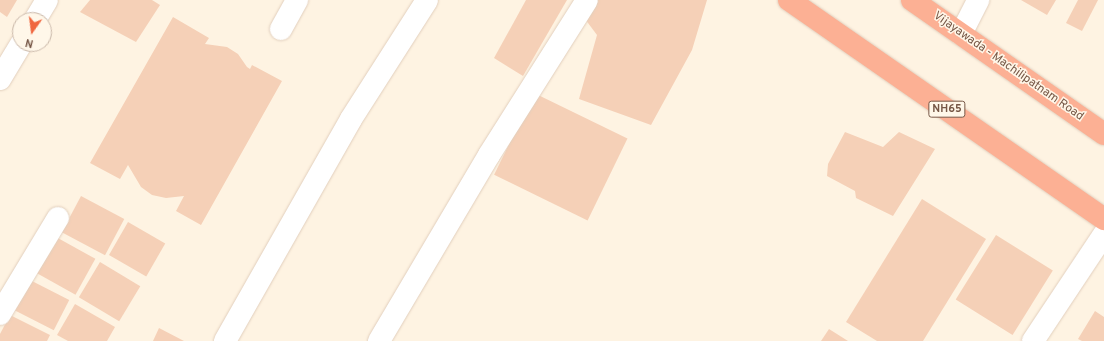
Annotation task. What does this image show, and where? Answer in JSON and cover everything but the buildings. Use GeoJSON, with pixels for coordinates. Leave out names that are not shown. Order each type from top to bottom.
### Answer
{"type":"FeatureCollection","features":[{"type":"Feature","properties":{"kind":"highway","name":"NH65"},"geometry":{"type":"LineString","coordinates":[[790,0],[1104,218]]}},
{"type":"Feature","properties":{"kind":"highway","name":"Vijayawada - Machilipatnam Road"},"geometry":{"type":"LineString","coordinates":[[912,0],[1104,134]]}},
{"type":"Feature","properties":{"kind":"street"},"geometry":{"type":"LineString","coordinates":[[40,12],[47,0]]}},
{"type":"Feature","properties":{"kind":"street"},"geometry":{"type":"LineString","coordinates":[[281,29],[297,0]]}},
{"type":"Feature","properties":{"kind":"street"},"geometry":{"type":"LineString","coordinates":[[226,341],[351,119],[427,0]]}},
{"type":"Feature","properties":{"kind":"street"},"geometry":{"type":"LineString","coordinates":[[379,341],[489,155],[587,0]]}},
{"type":"Feature","properties":{"kind":"street"},"geometry":{"type":"LineString","coordinates":[[961,34],[978,0]]}},
{"type":"Feature","properties":{"kind":"street"},"geometry":{"type":"LineString","coordinates":[[0,79],[16,52]]}},
{"type":"Feature","properties":{"kind":"street"},"geometry":{"type":"LineString","coordinates":[[0,314],[58,218]]}},
{"type":"Feature","properties":{"kind":"street"},"geometry":{"type":"LineString","coordinates":[[1033,341],[1104,234]]}}]}
